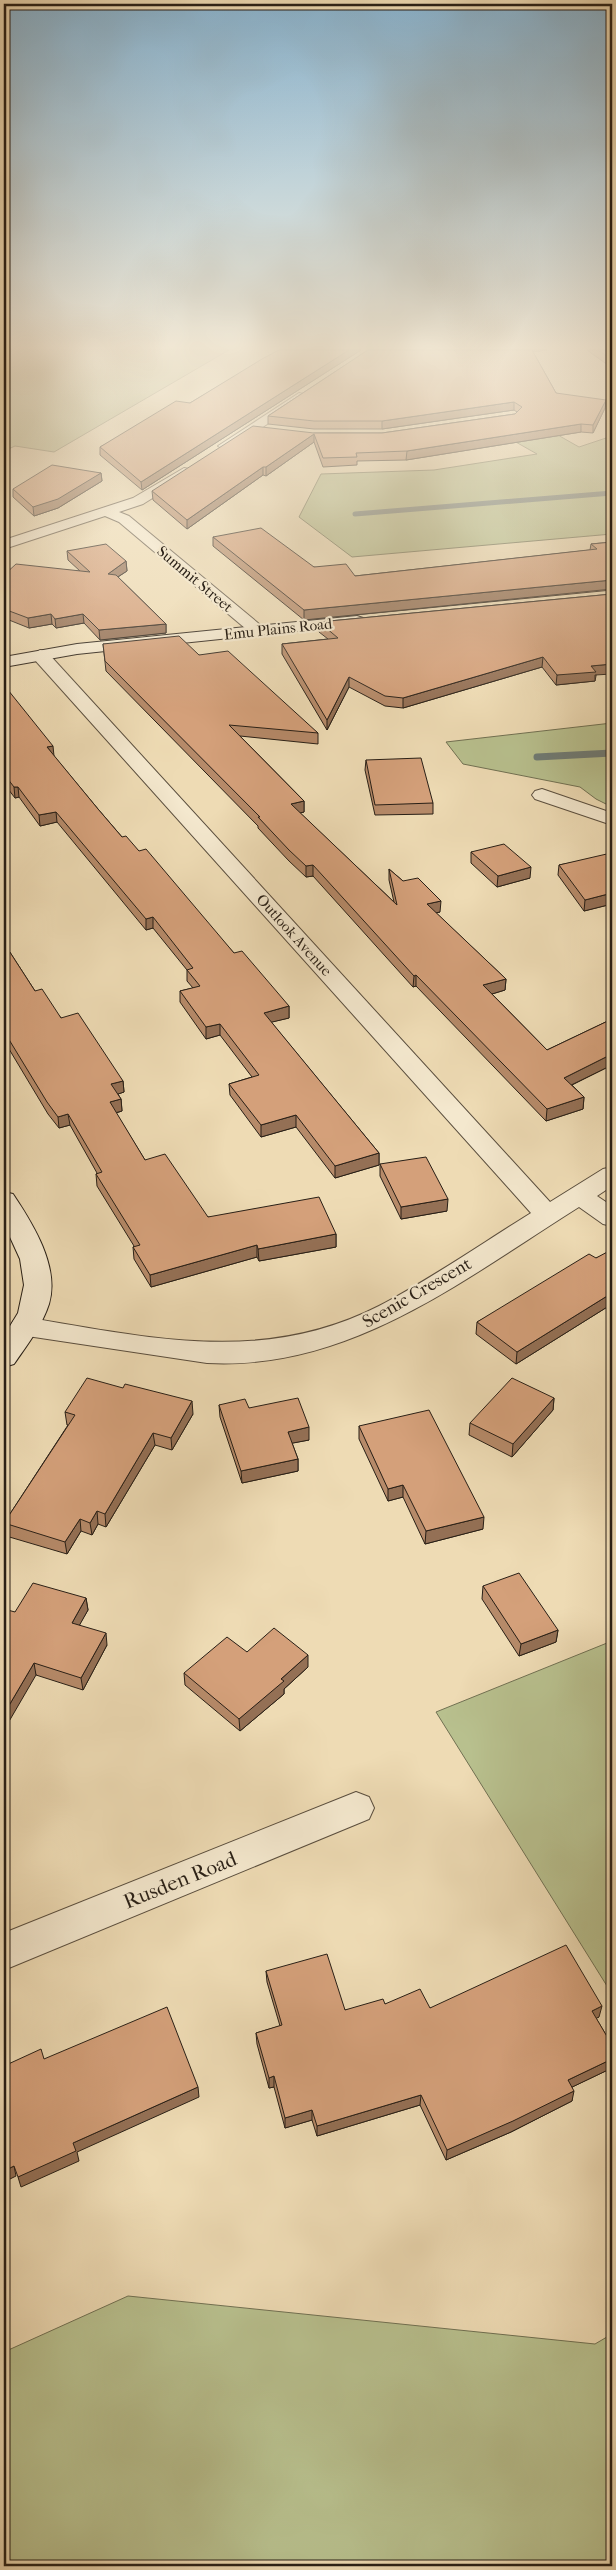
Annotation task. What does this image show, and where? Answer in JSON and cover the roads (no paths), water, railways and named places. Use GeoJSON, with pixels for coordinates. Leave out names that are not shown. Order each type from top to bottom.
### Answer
{"type":"FeatureCollection","features":[{"type":"Feature","properties":{"kind":"street"},"geometry":{"type":"LineString","coordinates":[[4,545],[138,501],[187,470]]}},
{"type":"Feature","properties":{"kind":"street","name":"Summit Street"},"geometry":{"type":"LineString","coordinates":[[107,512],[124,519],[258,631]]}},
{"type":"Feature","properties":{"kind":"street","name":"Emu Plains Road"},"geometry":{"type":"LineString","coordinates":[[4,662],[77,649],[373,620]]}},
{"type":"Feature","properties":{"kind":"street","name":"Outlook Avenue"},"geometry":{"type":"LineString","coordinates":[[40,655],[548,1216]]}},
{"type":"Feature","properties":{"kind":"street"},"geometry":{"type":"LineString","coordinates":[[542,795],[612,819]]}},
{"type":"Feature","properties":{"kind":"street","name":"Scenic Crescent"},"geometry":{"type":"LineString","coordinates":[[24,1327],[206,1354],[239,1354],[288,1346],[365,1324],[548,1216],[612,1175]]}},
{"type":"Feature","properties":{"kind":"street"},"geometry":{"type":"LineString","coordinates":[[580,1196],[612,1218]]}},
{"type":"Feature","properties":{"kind":"street"},"geometry":{"type":"LineString","coordinates":[[4,1200],[36,1271],[37,1298],[24,1327],[4,1357]]}},
{"type":"Feature","properties":{"kind":"street","name":"Rusden Road"},"geometry":{"type":"LineString","coordinates":[[4,1952],[356,1808]]}},
{"type":"Feature","properties":{"kind":"waterway"},"geometry":{"type":"LineString","coordinates":[[355,514],[612,493]]}},
{"type":"Feature","properties":{"kind":"waterway"},"geometry":{"type":"LineString","coordinates":[[537,757],[612,753]]}}]}
